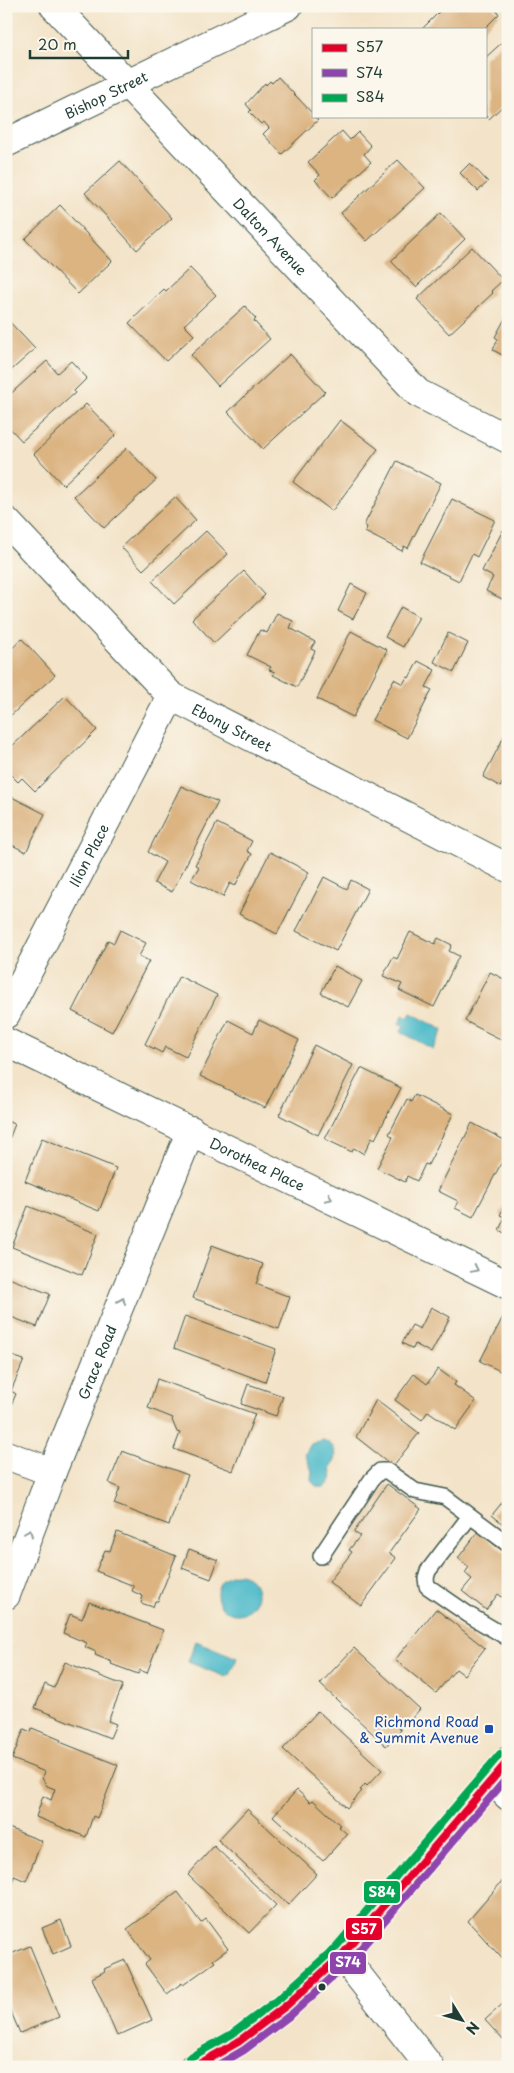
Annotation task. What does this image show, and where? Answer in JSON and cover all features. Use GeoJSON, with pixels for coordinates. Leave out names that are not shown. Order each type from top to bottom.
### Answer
{"type":"FeatureCollection","features":[{"type":"Feature","properties":{"kind":"street","name":"Dalton Avenue"},"geometry":{"type":"LineString","coordinates":[[54,6],[418,393],[508,439]]}},
{"type":"Feature","properties":{"kind":"street","name":"Bishop Street"},"geometry":{"type":"LineString","coordinates":[[6,143],[288,6]]}},
{"type":"Feature","properties":{"kind":"street","name":"Ebony Street"},"geometry":{"type":"LineString","coordinates":[[6,520],[171,696],[508,868]]}},
{"type":"Feature","properties":{"kind":"street","name":"Ilion Place"},"geometry":{"type":"LineString","coordinates":[[6,1014],[171,696]]}},
{"type":"Feature","properties":{"kind":"street","name":"Dorothea Place"},"geometry":{"type":"LineString","coordinates":[[6,1042],[508,1285]]}},
{"type":"Feature","properties":{"kind":"street","name":"Grace Road"},"geometry":{"type":"LineString","coordinates":[[6,1595],[52,1472],[191,1130]]}},
{"type":"Feature","properties":{"kind":"street"},"geometry":{"type":"LineString","coordinates":[[6,1455],[52,1472]]}},
{"type":"Feature","properties":{"kind":"street"},"geometry":{"type":"LineString","coordinates":[[194,2067],[238,2042],[287,2006],[342,1955],[502,1778]]}},
{"type":"Feature","properties":{"kind":"street"},"geometry":{"type":"LineString","coordinates":[[342,1955],[430,2067]]}},
{"type":"Feature","properties":{"kind":"lane"},"geometry":{"type":"LineString","coordinates":[[321,1556],[372,1479],[380,1472],[387,1471],[415,1491],[445,1497],[508,1544]]}},
{"type":"Feature","properties":{"kind":"lane"},"geometry":{"type":"LineString","coordinates":[[470,1516],[428,1571],[426,1578],[427,1586],[469,1616],[508,1638]]}},
{"type":"Feature","properties":{"kind":"water"},"geometry":{"type":"Polygon","coordinates":[[[411,1013],[443,1030],[433,1049],[401,1032],[404,1026],[399,1024],[403,1015],[408,1018],[411,1013]]]}},
{"type":"Feature","properties":{"kind":"water"},"geometry":{"type":"Polygon","coordinates":[[[322,1440],[332,1446],[336,1457],[330,1469],[332,1474],[329,1483],[326,1486],[318,1487],[311,1480],[312,1471],[305,1454],[311,1444],[322,1440]]]}},
{"type":"Feature","properties":{"kind":"water"},"geometry":{"type":"Polygon","coordinates":[[[241,1574],[248,1577],[254,1583],[257,1594],[256,1602],[248,1611],[241,1614],[233,1614],[226,1611],[218,1602],[217,1590],[220,1583],[229,1575],[241,1574]]]}},
{"type":"Feature","properties":{"kind":"water"},"geometry":{"type":"Polygon","coordinates":[[[196,1641],[237,1658],[230,1675],[228,1674],[226,1677],[188,1662],[196,1641]]]}},
{"type":"Feature","properties":{"kind":"building"},"geometry":{"type":"Polygon","coordinates":[[[445,6],[492,6],[499,14],[485,28],[423,28],[445,6]]]}},
{"type":"Feature","properties":{"kind":"building"},"geometry":{"type":"Polygon","coordinates":[[[508,37],[508,101],[489,119],[486,116],[486,57],[508,37]]]}},
{"type":"Feature","properties":{"kind":"building"},"geometry":{"type":"Polygon","coordinates":[[[278,77],[312,113],[312,118],[318,120],[282,154],[263,134],[269,128],[264,122],[261,124],[249,112],[251,110],[246,104],[265,83],[266,85],[270,81],[272,83],[278,77]]]}},
{"type":"Feature","properties":{"kind":"building"},"geometry":{"type":"Polygon","coordinates":[[[342,131],[350,140],[358,132],[371,146],[364,154],[371,162],[332,198],[315,180],[320,175],[308,162],[342,131]]]}},
{"type":"Feature","properties":{"kind":"building"},"geometry":{"type":"Polygon","coordinates":[[[398,160],[425,188],[367,241],[341,213],[398,160]]]}},
{"type":"Feature","properties":{"kind":"building"},"geometry":{"type":"Polygon","coordinates":[[[120,161],[172,218],[137,250],[85,193],[120,161]]]}},
{"type":"Feature","properties":{"kind":"building"},"geometry":{"type":"Polygon","coordinates":[[[470,163],[488,182],[478,191],[460,173],[470,163]]]}},
{"type":"Feature","properties":{"kind":"building"},"geometry":{"type":"Polygon","coordinates":[[[60,205],[112,261],[78,294],[25,239],[60,205]]]}},
{"type":"Feature","properties":{"kind":"building"},"geometry":{"type":"Polygon","coordinates":[[[441,213],[465,239],[416,287],[391,261],[441,213]]]}},
{"type":"Feature","properties":{"kind":"building"},"geometry":{"type":"Polygon","coordinates":[[[472,247],[503,280],[491,291],[493,293],[449,334],[417,299],[472,247]]]}},
{"type":"Feature","properties":{"kind":"building"},"geometry":{"type":"Polygon","coordinates":[[[190,268],[216,295],[184,325],[194,335],[166,361],[129,323],[164,289],[166,291],[190,268]]]}},
{"type":"Feature","properties":{"kind":"building"},"geometry":{"type":"Polygon","coordinates":[[[245,306],[256,319],[254,321],[270,339],[218,386],[191,355],[245,306]]]}},
{"type":"Feature","properties":{"kind":"building"},"geometry":{"type":"Polygon","coordinates":[[[508,313],[508,358],[493,350],[498,339],[495,337],[508,313]]]}},
{"type":"Feature","properties":{"kind":"building"},"geometry":{"type":"Polygon","coordinates":[[[6,318],[35,349],[6,375],[6,318]]]}},
{"type":"Feature","properties":{"kind":"building"},"geometry":{"type":"Polygon","coordinates":[[[290,354],[325,392],[263,449],[228,412],[290,354]]]}},
{"type":"Feature","properties":{"kind":"building"},"geometry":{"type":"Polygon","coordinates":[[[47,361],[57,373],[71,361],[87,378],[74,391],[75,393],[22,441],[6,424],[6,398],[47,361]]]}},
{"type":"Feature","properties":{"kind":"building"},"geometry":{"type":"Polygon","coordinates":[[[86,404],[116,435],[63,485],[34,454],[86,404]]]}},
{"type":"Feature","properties":{"kind":"building"},"geometry":{"type":"Polygon","coordinates":[[[340,420],[378,449],[332,511],[293,482],[340,420]]]}},
{"type":"Feature","properties":{"kind":"building"},"geometry":{"type":"Polygon","coordinates":[[[127,448],[156,480],[104,528],[74,496],[127,448]]]}},
{"type":"Feature","properties":{"kind":"building"},"geometry":{"type":"Polygon","coordinates":[[[397,461],[441,483],[408,548],[404,546],[402,551],[365,532],[367,527],[364,525],[397,461]]]}},
{"type":"Feature","properties":{"kind":"building"},"geometry":{"type":"Polygon","coordinates":[[[175,497],[196,520],[143,570],[121,547],[175,497]]]}},
{"type":"Feature","properties":{"kind":"building"},"geometry":{"type":"Polygon","coordinates":[[[452,499],[495,520],[477,557],[472,554],[459,581],[420,562],[452,499]]]}},
{"type":"Feature","properties":{"kind":"building"},"geometry":{"type":"Polygon","coordinates":[[[508,527],[508,602],[486,591],[493,577],[482,571],[503,530],[506,531],[508,527]]]}},
{"type":"Feature","properties":{"kind":"building"},"geometry":{"type":"Polygon","coordinates":[[[206,531],[228,554],[174,604],[152,581],[206,531]]]}},
{"type":"Feature","properties":{"kind":"building"},"geometry":{"type":"Polygon","coordinates":[[[244,571],[265,595],[214,643],[192,619],[244,571]]]}},
{"type":"Feature","properties":{"kind":"building"},"geometry":{"type":"Polygon","coordinates":[[[351,584],[367,593],[353,619],[338,611],[351,584]]]}},
{"type":"Feature","properties":{"kind":"building"},"geometry":{"type":"Polygon","coordinates":[[[401,607],[419,617],[403,647],[385,637],[401,607]]]}},
{"type":"Feature","properties":{"kind":"building"},"geometry":{"type":"Polygon","coordinates":[[[277,613],[293,621],[290,628],[315,642],[311,649],[315,651],[297,687],[273,675],[275,672],[269,670],[271,667],[247,655],[260,630],[267,633],[277,613]]]}},
{"type":"Feature","properties":{"kind":"building"},"geometry":{"type":"Polygon","coordinates":[[[351,631],[387,650],[353,717],[317,699],[351,631]]]}},
{"type":"Feature","properties":{"kind":"building"},"geometry":{"type":"Polygon","coordinates":[[[448,633],[468,643],[454,672],[434,662],[448,633]]]}},
{"type":"Feature","properties":{"kind":"building"},"geometry":{"type":"Polygon","coordinates":[[[22,639],[55,675],[9,717],[6,714],[6,654],[22,639]]]}},
{"type":"Feature","properties":{"kind":"building"},"geometry":{"type":"Polygon","coordinates":[[[418,661],[435,670],[426,687],[432,690],[407,738],[372,720],[394,679],[403,684],[407,677],[409,678],[418,661]]]}},
{"type":"Feature","properties":{"kind":"building"},"geometry":{"type":"Polygon","coordinates":[[[65,696],[97,730],[35,791],[22,778],[18,782],[6,770],[6,752],[65,696]]]}},
{"type":"Feature","properties":{"kind":"building"},"geometry":{"type":"Polygon","coordinates":[[[508,729],[508,786],[502,783],[501,787],[483,777],[508,729]]]}},
{"type":"Feature","properties":{"kind":"building"},"geometry":{"type":"Polygon","coordinates":[[[181,786],[218,802],[172,892],[154,883],[165,862],[148,852],[181,786]]]}},
{"type":"Feature","properties":{"kind":"building"},"geometry":{"type":"Polygon","coordinates":[[[6,794],[45,814],[26,852],[6,842],[6,794]]]}},
{"type":"Feature","properties":{"kind":"building"},"geometry":{"type":"Polygon","coordinates":[[[217,823],[252,841],[247,851],[252,854],[235,886],[230,883],[223,897],[191,880],[199,867],[195,865],[217,823]]]}},
{"type":"Feature","properties":{"kind":"building"},"geometry":{"type":"Polygon","coordinates":[[[270,852],[309,872],[277,934],[239,914],[270,852]]]}},
{"type":"Feature","properties":{"kind":"building"},"geometry":{"type":"Polygon","coordinates":[[[324,877],[347,889],[351,880],[368,889],[336,951],[296,931],[324,877]]]}},
{"type":"Feature","properties":{"kind":"building"},"geometry":{"type":"Polygon","coordinates":[[[120,930],[146,943],[139,956],[149,961],[112,1032],[72,1011],[108,940],[114,943],[120,930]]]}},
{"type":"Feature","properties":{"kind":"building"},"geometry":{"type":"Polygon","coordinates":[[[410,932],[435,944],[438,938],[452,945],[449,951],[459,956],[434,1007],[399,990],[402,984],[383,976],[393,957],[397,959],[410,932]]]}},
{"type":"Feature","properties":{"kind":"building"},"geometry":{"type":"Polygon","coordinates":[[[335,966],[362,981],[348,1007],[321,993],[335,966]]]}},
{"type":"Feature","properties":{"kind":"building"},"geometry":{"type":"Polygon","coordinates":[[[490,972],[508,981],[508,1043],[465,1021],[490,972]]]}},
{"type":"Feature","properties":{"kind":"building"},"geometry":{"type":"Polygon","coordinates":[[[179,976],[217,995],[186,1057],[165,1047],[162,1053],[145,1044],[179,976]]]}},
{"type":"Feature","properties":{"kind":"building"},"geometry":{"type":"Polygon","coordinates":[[[228,1020],[253,1033],[259,1020],[299,1040],[265,1108],[200,1076],[228,1020]]]}},
{"type":"Feature","properties":{"kind":"building"},"geometry":{"type":"Polygon","coordinates":[[[314,1045],[353,1065],[318,1135],[279,1115],[314,1045]]]}},
{"type":"Feature","properties":{"kind":"building"},"geometry":{"type":"Polygon","coordinates":[[[361,1068],[401,1088],[375,1139],[372,1137],[364,1154],[354,1148],[352,1152],[325,1139],[361,1068]]]}},
{"type":"Feature","properties":{"kind":"building"},"geometry":{"type":"Polygon","coordinates":[[[415,1095],[453,1114],[428,1165],[425,1164],[417,1181],[407,1176],[405,1182],[377,1168],[393,1137],[389,1134],[407,1099],[411,1102],[415,1095]]]}},
{"type":"Feature","properties":{"kind":"building"},"geometry":{"type":"Polygon","coordinates":[[[6,1121],[15,1124],[6,1147],[6,1121]]]}},
{"type":"Feature","properties":{"kind":"building"},"geometry":{"type":"Polygon","coordinates":[[[472,1123],[508,1142],[508,1150],[473,1217],[455,1208],[458,1201],[438,1191],[472,1123]]]}},
{"type":"Feature","properties":{"kind":"building"},"geometry":{"type":"Polygon","coordinates":[[[42,1138],[116,1168],[99,1211],[25,1181],[42,1138]]]}},
{"type":"Feature","properties":{"kind":"building"},"geometry":{"type":"Polygon","coordinates":[[[508,1199],[508,1235],[499,1230],[505,1217],[500,1215],[508,1199]]]}},
{"type":"Feature","properties":{"kind":"building"},"geometry":{"type":"Polygon","coordinates":[[[28,1206],[98,1234],[82,1275],[12,1247],[28,1206]]]}},
{"type":"Feature","properties":{"kind":"building"},"geometry":{"type":"Polygon","coordinates":[[[212,1245],[263,1264],[256,1284],[290,1297],[279,1329],[193,1298],[212,1245]]]}},
{"type":"Feature","properties":{"kind":"building"},"geometry":{"type":"Polygon","coordinates":[[[6,1277],[50,1294],[37,1327],[6,1315],[6,1277]]]}},
{"type":"Feature","properties":{"kind":"building"},"geometry":{"type":"Polygon","coordinates":[[[431,1307],[450,1317],[431,1353],[415,1344],[413,1349],[402,1343],[412,1325],[420,1329],[431,1307]]]}},
{"type":"Feature","properties":{"kind":"building"},"geometry":{"type":"Polygon","coordinates":[[[504,1315],[508,1317],[508,1375],[480,1361],[504,1315]]]}},
{"type":"Feature","properties":{"kind":"building"},"geometry":{"type":"Polygon","coordinates":[[[185,1316],[276,1349],[265,1382],[174,1348],[185,1316]]]}},
{"type":"Feature","properties":{"kind":"building"},"geometry":{"type":"Polygon","coordinates":[[[6,1354],[24,1360],[11,1391],[16,1394],[8,1412],[6,1411],[6,1354]]]}},
{"type":"Feature","properties":{"kind":"building"},"geometry":{"type":"Polygon","coordinates":[[[438,1369],[456,1382],[454,1385],[476,1401],[455,1430],[428,1411],[422,1420],[395,1400],[414,1374],[427,1384],[438,1369]]]}},
{"type":"Feature","properties":{"kind":"building"},"geometry":{"type":"Polygon","coordinates":[[[157,1379],[255,1414],[233,1471],[174,1449],[180,1433],[177,1432],[172,1420],[173,1418],[148,1408],[157,1379]]]}},
{"type":"Feature","properties":{"kind":"building"},"geometry":{"type":"Polygon","coordinates":[[[248,1384],[283,1396],[276,1416],[241,1404],[248,1384]]]}},
{"type":"Feature","properties":{"kind":"building"},"geometry":{"type":"Polygon","coordinates":[[[376,1400],[419,1433],[393,1466],[356,1437],[376,1400]]]}},
{"type":"Feature","properties":{"kind":"building"},"geometry":{"type":"Polygon","coordinates":[[[122,1451],[188,1475],[169,1525],[114,1504],[120,1488],[109,1483],[122,1451]]]}},
{"type":"Feature","properties":{"kind":"building"},"geometry":{"type":"Polygon","coordinates":[[[387,1484],[421,1509],[389,1553],[396,1558],[361,1606],[329,1582],[352,1552],[349,1550],[360,1536],[354,1532],[387,1484]]]}},
{"type":"Feature","properties":{"kind":"building"},"geometry":{"type":"Polygon","coordinates":[[[508,1495],[508,1528],[492,1515],[508,1495]]]}},
{"type":"Feature","properties":{"kind":"building"},"geometry":{"type":"Polygon","coordinates":[[[117,1532],[176,1556],[158,1601],[155,1601],[153,1607],[141,1603],[143,1596],[132,1591],[134,1586],[96,1571],[105,1550],[110,1551],[117,1532]]]}},
{"type":"Feature","properties":{"kind":"building"},"geometry":{"type":"Polygon","coordinates":[[[478,1532],[508,1555],[508,1599],[506,1600],[498,1594],[486,1610],[462,1591],[472,1579],[465,1573],[469,1567],[458,1558],[478,1532]]]}},
{"type":"Feature","properties":{"kind":"building"},"geometry":{"type":"Polygon","coordinates":[[[189,1549],[218,1560],[211,1579],[182,1568],[189,1549]]]}},
{"type":"Feature","properties":{"kind":"building"},"geometry":{"type":"Polygon","coordinates":[[[89,1602],[163,1630],[147,1673],[140,1670],[138,1674],[111,1664],[112,1662],[95,1655],[96,1652],[85,1647],[87,1643],[63,1633],[70,1614],[82,1619],[89,1602]]]}},
{"type":"Feature","properties":{"kind":"building"},"geometry":{"type":"Polygon","coordinates":[[[436,1609],[485,1648],[464,1675],[456,1669],[436,1693],[395,1660],[436,1609]]]}},
{"type":"Feature","properties":{"kind":"building"},"geometry":{"type":"Polygon","coordinates":[[[354,1648],[420,1709],[405,1726],[403,1724],[398,1728],[401,1730],[386,1746],[320,1684],[354,1648]]]}},
{"type":"Feature","properties":{"kind":"building"},"geometry":{"type":"Polygon","coordinates":[[[65,1662],[123,1685],[108,1721],[116,1724],[110,1738],[35,1708],[45,1684],[54,1688],[65,1662]]]}},
{"type":"Feature","properties":{"kind":"building"},"geometry":{"type":"Polygon","coordinates":[[[318,1711],[382,1770],[367,1786],[365,1784],[360,1790],[362,1791],[347,1808],[283,1749],[318,1711]]]}},
{"type":"Feature","properties":{"kind":"building"},"geometry":{"type":"Polygon","coordinates":[[[32,1728],[61,1740],[60,1742],[118,1765],[97,1818],[93,1816],[86,1837],[36,1817],[43,1796],[51,1800],[55,1789],[47,1786],[42,1778],[45,1772],[12,1759],[24,1729],[31,1732],[32,1728]]]}},
{"type":"Feature","properties":{"kind":"building"},"geometry":{"type":"Polygon","coordinates":[[[297,1790],[310,1802],[313,1800],[347,1834],[323,1861],[273,1816],[297,1790]]]}},
{"type":"Feature","properties":{"kind":"building"},"geometry":{"type":"Polygon","coordinates":[[[247,1809],[317,1874],[288,1905],[218,1840],[247,1809]]]}},
{"type":"Feature","properties":{"kind":"building"},"geometry":{"type":"Polygon","coordinates":[[[6,1827],[42,1841],[26,1881],[14,1876],[10,1888],[6,1886],[6,1827]]]}},
{"type":"Feature","properties":{"kind":"building"},"geometry":{"type":"Polygon","coordinates":[[[214,1846],[276,1905],[249,1933],[188,1875],[214,1846]]]}},
{"type":"Feature","properties":{"kind":"building"},"geometry":{"type":"Polygon","coordinates":[[[505,1878],[508,1882],[508,1965],[468,1921],[505,1878]]]}},
{"type":"Feature","properties":{"kind":"building"},"geometry":{"type":"Polygon","coordinates":[[[178,1892],[201,1923],[206,1919],[228,1949],[213,1960],[215,1962],[167,1994],[145,1964],[150,1960],[127,1929],[178,1892]]]}},
{"type":"Feature","properties":{"kind":"building"},"geometry":{"type":"Polygon","coordinates":[[[61,1920],[71,1946],[53,1954],[42,1928],[61,1920]]]}},
{"type":"Feature","properties":{"kind":"building"},"geometry":{"type":"Polygon","coordinates":[[[30,1946],[59,2017],[20,2033],[6,2000],[6,1956],[30,1946]]]}},
{"type":"Feature","properties":{"kind":"building"},"geometry":{"type":"Polygon","coordinates":[[[125,1960],[152,2020],[117,2036],[92,1978],[105,1971],[104,1969],[125,1960]]]}},
{"type":"Feature","properties":{"kind":"building"},"geometry":{"type":"Polygon","coordinates":[[[508,1967],[508,1982],[501,1974],[508,1967]]]}},
{"type":"Feature","properties":{"kind":"building"},"geometry":{"type":"Polygon","coordinates":[[[508,1999],[508,2036],[503,2040],[485,2020],[508,1999]]]}},
{"type":"Feature","properties":{"kind":"transit line","name":"S84"},"geometry":{"type":"LineString","coordinates":[[189,2058],[232,2034],[281,1997],[335,1948],[500,1754]]}},
{"type":"Feature","properties":{"kind":"transit line","name":"S57"},"geometry":{"type":"LineString","coordinates":[[194,2067],[238,2042],[287,2005],[342,1955],[508,1761]]}},
{"type":"Feature","properties":{"kind":"transit line","name":"S74"},"geometry":{"type":"LineString","coordinates":[[215,2067],[244,2050],[293,2013],[349,1962],[508,1777]]}},
{"type":"Feature","properties":{"kind":"place","name":"Richmond Road & Summit Avenue"},"geometry":{"type":"Point","coordinates":[489,1729]}}]}
